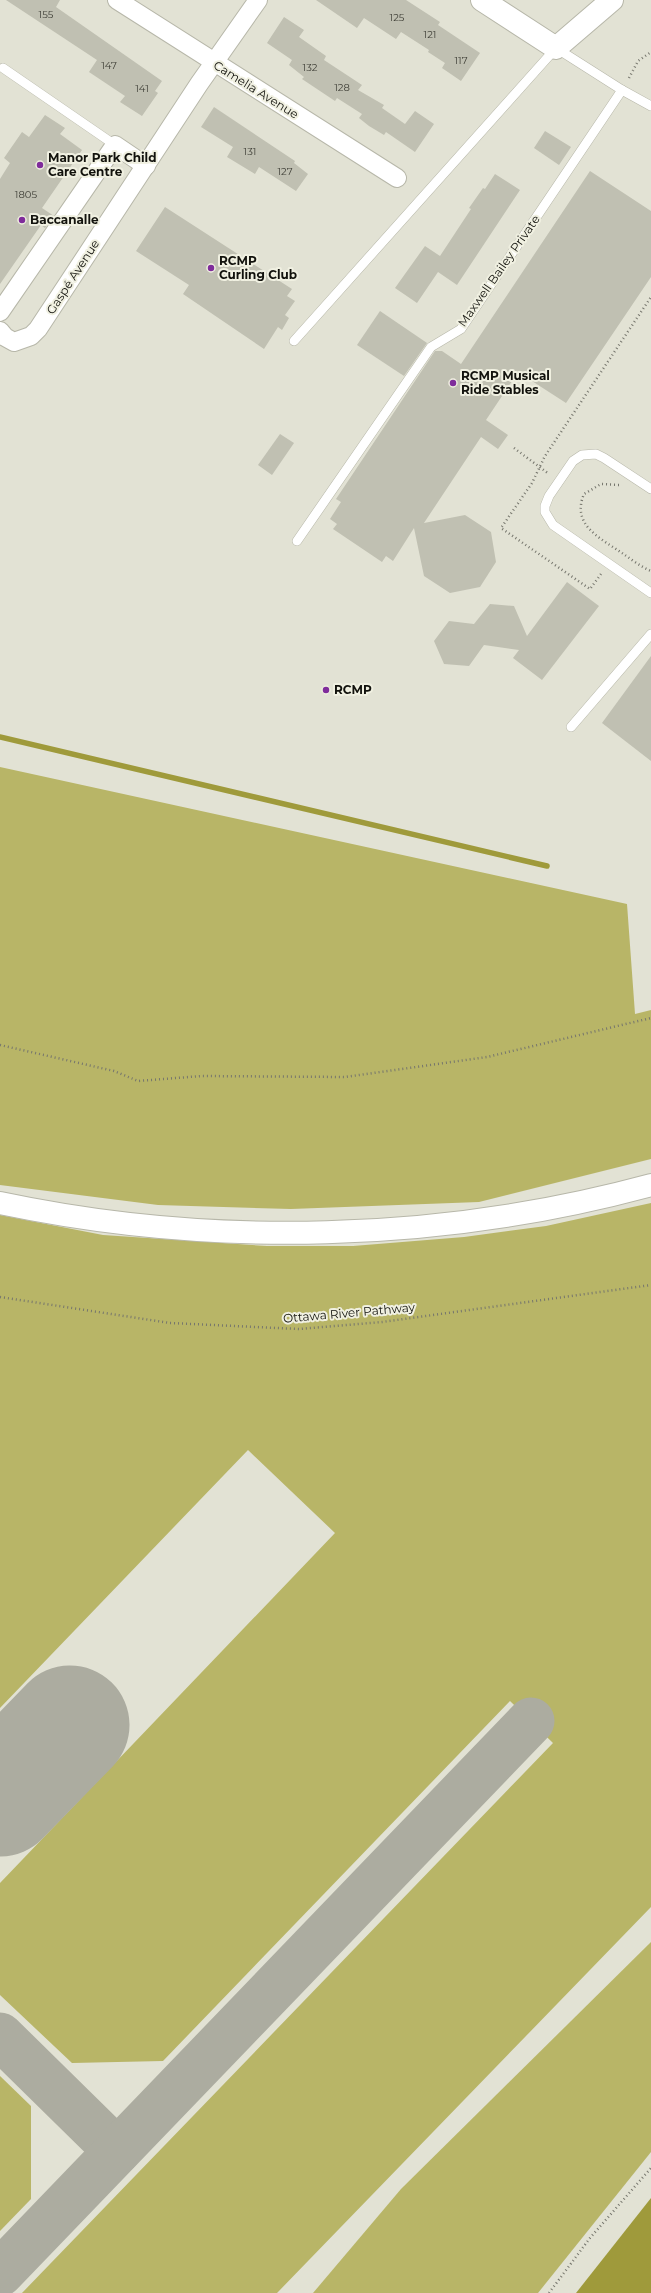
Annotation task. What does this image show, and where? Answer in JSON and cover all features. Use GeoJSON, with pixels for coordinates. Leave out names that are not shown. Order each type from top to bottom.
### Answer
{"type":"FeatureCollection","features":[{"type":"Feature","properties":{"kind":"main road"},"geometry":{"type":"LineString","coordinates":[[482,0],[556,48],[612,0]]}},
{"type":"Feature","properties":{"kind":"main road"},"geometry":{"type":"LineString","coordinates":[[0,1203],[108,1221],[231,1231],[310,1233],[423,1226],[507,1216],[580,1202],[651,1185]]}},
{"type":"Feature","properties":{"kind":"street","name":"Camelia Avenue"},"geometry":{"type":"LineString","coordinates":[[117,0],[213,63],[397,178]]}},
{"type":"Feature","properties":{"kind":"street","name":"Gaspé Avenue"},"geometry":{"type":"LineString","coordinates":[[0,331],[5,337],[14,342],[31,336],[38,329],[213,63],[258,0]]}},
{"type":"Feature","properties":{"kind":"street"},"geometry":{"type":"LineString","coordinates":[[0,312],[115,145],[146,166]]}},
{"type":"Feature","properties":{"kind":"lane"},"geometry":{"type":"LineString","coordinates":[[294,341],[556,48],[622,90],[651,106]]}},
{"type":"Feature","properties":{"kind":"lane"},"geometry":{"type":"LineString","coordinates":[[3,68],[115,145]]}},
{"type":"Feature","properties":{"kind":"lane","name":"Maxwell Bailey Private"},"geometry":{"type":"LineString","coordinates":[[297,541],[431,347],[461,329],[622,90]]}},
{"type":"Feature","properties":{"kind":"lane"},"geometry":{"type":"LineString","coordinates":[[651,488],[611,462],[596,454],[588,454],[577,458],[559,481],[545,506],[548,519],[651,593]]}},
{"type":"Feature","properties":{"kind":"lane"},"geometry":{"type":"LineString","coordinates":[[571,726],[651,634]]}},
{"type":"Feature","properties":{"kind":"path"},"geometry":{"type":"LineString","coordinates":[[622,90],[638,61],[651,52]]}},
{"type":"Feature","properties":{"kind":"path"},"geometry":{"type":"LineString","coordinates":[[514,448],[559,481]]}},
{"type":"Feature","properties":{"kind":"path"},"geometry":{"type":"LineString","coordinates":[[620,485],[601,484],[584,494],[580,509],[582,518],[595,535],[651,571]]}},
{"type":"Feature","properties":{"kind":"path"},"geometry":{"type":"LineString","coordinates":[[0,1045],[114,1071],[138,1081],[202,1076],[345,1077],[487,1057],[651,1018]]}},
{"type":"Feature","properties":{"kind":"path","name":"Ottawa River Pathway"},"geometry":{"type":"LineString","coordinates":[[0,1297],[170,1323],[299,1329],[382,1322],[651,1285]]}},
{"type":"Feature","properties":{"kind":"path"},"geometry":{"type":"LineString","coordinates":[[549,2293],[590,2238],[651,2168]]}},
{"type":"Feature","properties":{"kind":"shaded area"},"geometry":{"type":"Polygon","coordinates":[[[0,767],[627,904],[635,1014],[651,1010],[651,1159],[479,1202],[291,1209],[158,1205],[0,1185],[0,767]]]}},
{"type":"Feature","properties":{"kind":"shaded area"},"geometry":{"type":"Polygon","coordinates":[[[651,1203],[651,1907],[277,2293],[22,2293],[553,1743],[510,1701],[163,2061],[72,2063],[0,1995],[0,1883],[335,1533],[248,1450],[0,1708],[0,1215],[103,1235],[267,1246],[353,1246],[464,1237],[546,1226],[651,1203]]]}},
{"type":"Feature","properties":{"kind":"shaded area"},"geometry":{"type":"Polygon","coordinates":[[[651,1942],[651,2152],[538,2293],[313,2293],[401,2189],[651,1942]]]}},
{"type":"Feature","properties":{"kind":"shaded area"},"geometry":{"type":"Polygon","coordinates":[[[0,2076],[31,2106],[31,2199],[0,2231],[0,2076]]]}},
{"type":"Feature","properties":{"kind":"shaded area"},"geometry":{"type":"Polygon","coordinates":[[[651,2198],[651,2293],[576,2293],[651,2198]]]}},
{"type":"Feature","properties":{"kind":"building"},"geometry":{"type":"Polygon","coordinates":[[[6,0],[60,0],[56,7],[162,81],[155,91],[158,93],[142,116],[120,102],[125,96],[89,72],[97,60],[6,0]]]}},
{"type":"Feature","properties":{"kind":"building"},"geometry":{"type":"Polygon","coordinates":[[[316,0],[406,0],[440,22],[438,25],[480,53],[461,81],[442,68],[445,63],[428,52],[429,50],[401,32],[396,39],[364,18],[357,28],[316,0]]]}},
{"type":"Feature","properties":{"kind":"building"},"geometry":{"type":"Polygon","coordinates":[[[284,17],[304,30],[299,37],[326,56],[324,60],[362,85],[358,90],[384,105],[382,108],[405,124],[415,111],[434,124],[415,152],[386,132],[384,135],[369,126],[359,118],[362,114],[337,98],[335,101],[302,79],[304,77],[289,65],[292,60],[267,43],[284,17]]]}},
{"type":"Feature","properties":{"kind":"building"},"geometry":{"type":"Polygon","coordinates":[[[214,107],[295,161],[294,163],[308,174],[296,191],[259,167],[255,174],[227,157],[233,147],[201,127],[214,107]]]}},
{"type":"Feature","properties":{"kind":"building"},"geometry":{"type":"Polygon","coordinates":[[[45,115],[65,128],[60,134],[82,150],[42,208],[54,216],[45,228],[41,225],[0,284],[0,179],[10,163],[4,158],[22,132],[29,137],[45,115]]]}},
{"type":"Feature","properties":{"kind":"building"},"geometry":{"type":"Polygon","coordinates":[[[545,131],[571,147],[559,165],[534,148],[545,131]]]}},
{"type":"Feature","properties":{"kind":"building","name":"RCMP Musical Ride Stables"},"geometry":{"type":"Polygon","coordinates":[[[590,171],[651,211],[651,277],[566,403],[518,372],[486,420],[508,435],[498,449],[481,437],[424,523],[465,515],[491,532],[496,562],[480,587],[450,593],[424,576],[414,528],[393,561],[386,556],[382,562],[333,529],[337,524],[330,519],[341,502],[336,499],[435,351],[442,351],[461,364],[590,171]]]}},
{"type":"Feature","properties":{"kind":"building"},"geometry":{"type":"Polygon","coordinates":[[[495,174],[520,190],[457,285],[438,272],[417,303],[395,288],[425,246],[440,256],[471,209],[469,208],[495,174]]]}},
{"type":"Feature","properties":{"kind":"building","name":"RCMP Curling Club"},"geometry":{"type":"Polygon","coordinates":[[[165,207],[292,289],[287,296],[295,301],[285,315],[289,318],[282,330],[278,327],[264,349],[183,294],[189,285],[136,251],[165,207]]]}},
{"type":"Feature","properties":{"kind":"building"},"geometry":{"type":"Polygon","coordinates":[[[380,311],[427,343],[404,376],[357,345],[380,311]]]}},
{"type":"Feature","properties":{"kind":"building"},"geometry":{"type":"Polygon","coordinates":[[[280,434],[294,443],[272,475],[258,465],[280,434]]]}},
{"type":"Feature","properties":{"kind":"building"},"geometry":{"type":"Polygon","coordinates":[[[567,582],[599,606],[542,680],[513,658],[519,650],[484,645],[469,666],[444,664],[434,641],[449,621],[474,624],[490,604],[514,606],[527,636],[567,582]]]}},
{"type":"Feature","properties":{"kind":"building"},"geometry":{"type":"Polygon","coordinates":[[[651,656],[651,761],[602,723],[651,656]]]}},
{"type":"Feature","properties":{"kind":"waterway"},"geometry":{"type":"LineString","coordinates":[[0,737],[547,866]]}},
{"type":"Feature","properties":{"kind":"taxiway"},"geometry":{"type":"LineString","coordinates":[[0,2273],[531,1721]]}},
{"type":"Feature","properties":{"kind":"taxiway"},"geometry":{"type":"LineString","coordinates":[[0,2036],[117,2151]]}},
{"type":"Feature","properties":{"kind":"runway"},"geometry":{"type":"LineString","coordinates":[[0,1797],[70,1725]]}},
{"type":"Feature","properties":{"kind":"place","name":"Manor Park Child Care Centre"},"geometry":{"type":"Point","coordinates":[40,165]}},
{"type":"Feature","properties":{"kind":"place","name":"Baccanalle"},"geometry":{"type":"Point","coordinates":[22,220]}},
{"type":"Feature","properties":{"kind":"place","name":"RCMP Curling Club"},"geometry":{"type":"Point","coordinates":[211,268]}},
{"type":"Feature","properties":{"kind":"place","name":"RCMP Musical Ride Stables"},"geometry":{"type":"Point","coordinates":[453,383]}},
{"type":"Feature","properties":{"kind":"place","name":"RCMP"},"geometry":{"type":"Point","coordinates":[326,690]}}]}
